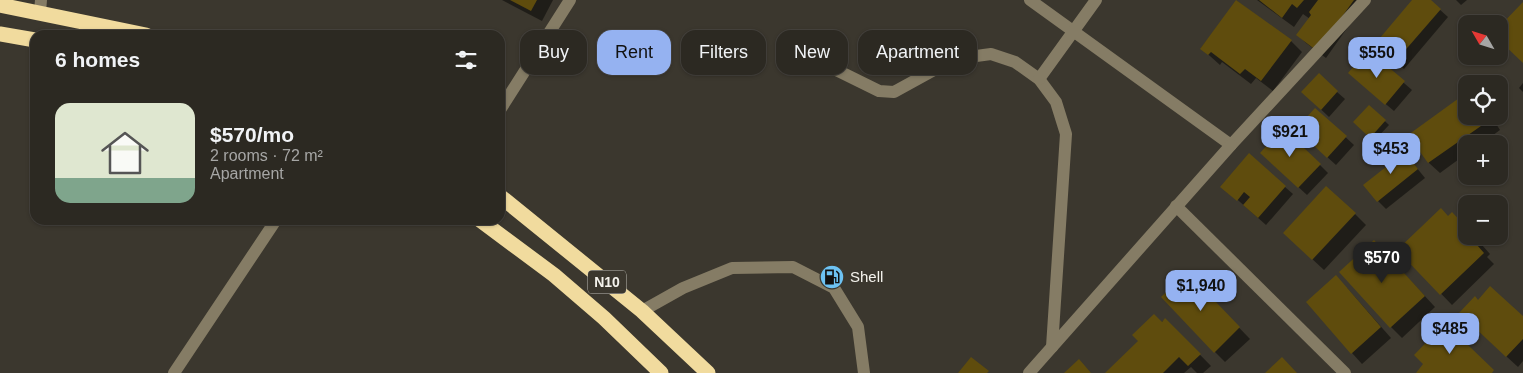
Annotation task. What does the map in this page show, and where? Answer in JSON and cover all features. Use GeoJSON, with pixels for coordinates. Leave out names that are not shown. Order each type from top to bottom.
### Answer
{"type":"FeatureCollection","features":[{"type":"Feature","properties":{"kind":"highway"},"geometry":{"type":"LineString","coordinates":[[0,5],[40,6],[128,30]]}},
{"type":"Feature","properties":{"kind":"highway"},"geometry":{"type":"LineString","coordinates":[[0,34],[30,39]]}},
{"type":"Feature","properties":{"kind":"highway","name":"N10"},"geometry":{"type":"LineString","coordinates":[[505,200],[642,311],[708,373]]}},
{"type":"Feature","properties":{"kind":"highway","name":"N10"},"geometry":{"type":"LineString","coordinates":[[487,225],[554,275],[604,318],[661,373]]}},
{"type":"Feature","properties":{"kind":"street"},"geometry":{"type":"LineString","coordinates":[[505,91],[570,0]]}},
{"type":"Feature","properties":{"kind":"street"},"geometry":{"type":"LineString","coordinates":[[1030,0],[1231,145]]}},
{"type":"Feature","properties":{"kind":"street"},"geometry":{"type":"LineString","coordinates":[[1039,79],[1096,0]]}},
{"type":"Feature","properties":{"kind":"street"},"geometry":{"type":"LineString","coordinates":[[1029,373],[1176,206],[1365,0]]}},
{"type":"Feature","properties":{"kind":"street"},"geometry":{"type":"LineString","coordinates":[[847,75],[879,91],[894,92],[954,59],[991,54],[1015,62],[1039,79],[1056,102],[1066,134],[1052,347]]}},
{"type":"Feature","properties":{"kind":"street"},"geometry":{"type":"LineString","coordinates":[[1176,206],[1345,373]]}},
{"type":"Feature","properties":{"kind":"street"},"geometry":{"type":"LineString","coordinates":[[174,373],[273,225]]}},
{"type":"Feature","properties":{"kind":"street"},"geometry":{"type":"LineString","coordinates":[[642,311],[683,288],[732,268],[793,267],[834,288],[858,327],[864,373]]}},
{"type":"Feature","properties":{"kind":"building"},"geometry":{"type":"Polygon","coordinates":[[[510,0],[537,0],[531,11],[510,0]]]}},
{"type":"Feature","properties":{"kind":"building"},"geometry":{"type":"Polygon","coordinates":[[[1236,0],[1292,40],[1261,81],[1245,69],[1240,74],[1211,52],[1208,55],[1200,49],[1236,0]]]}},
{"type":"Feature","properties":{"kind":"building"},"geometry":{"type":"Polygon","coordinates":[[[1259,0],[1304,0],[1297,8],[1292,4],[1282,18],[1259,0]]]}},
{"type":"Feature","properties":{"kind":"building"},"geometry":{"type":"Polygon","coordinates":[[[1318,0],[1354,0],[1317,51],[1296,35],[1311,15],[1309,12],[1318,0]]]}},
{"type":"Feature","properties":{"kind":"building"},"geometry":{"type":"Polygon","coordinates":[[[1412,0],[1431,0],[1441,9],[1395,62],[1374,45],[1412,0]]]}},
{"type":"Feature","properties":{"kind":"building"},"geometry":{"type":"Polygon","coordinates":[[[1523,2],[1523,63],[1508,49],[1508,18],[1523,2]]]}},
{"type":"Feature","properties":{"kind":"building"},"geometry":{"type":"Polygon","coordinates":[[[1374,55],[1405,81],[1385,105],[1348,73],[1360,59],[1366,65],[1374,55]]]}},
{"type":"Feature","properties":{"kind":"building"},"geometry":{"type":"Polygon","coordinates":[[[1319,73],[1338,91],[1321,110],[1301,92],[1319,73]]]}},
{"type":"Feature","properties":{"kind":"building"},"geometry":{"type":"Polygon","coordinates":[[[1458,99],[1458,125],[1482,125],[1468,135],[1458,135],[1458,142],[1428,163],[1408,135],[1458,99]]]}},
{"type":"Feature","properties":{"kind":"building"},"geometry":{"type":"Polygon","coordinates":[[[1369,105],[1386,120],[1370,138],[1353,122],[1369,105]]]}},
{"type":"Feature","properties":{"kind":"building"},"geometry":{"type":"Polygon","coordinates":[[[1315,108],[1347,136],[1327,158],[1296,129],[1315,108]]]}},
{"type":"Feature","properties":{"kind":"building"},"geometry":{"type":"Polygon","coordinates":[[[1283,128],[1321,164],[1298,188],[1260,153],[1283,128]]]}},
{"type":"Feature","properties":{"kind":"building"},"geometry":{"type":"Polygon","coordinates":[[[1401,147],[1418,169],[1377,202],[1363,185],[1391,163],[1388,158],[1401,147]]]}},
{"type":"Feature","properties":{"kind":"building"},"geometry":{"type":"Polygon","coordinates":[[[1249,153],[1286,186],[1258,218],[1243,205],[1250,197],[1244,192],[1237,201],[1220,187],[1249,153]]]}},
{"type":"Feature","properties":{"kind":"building"},"geometry":{"type":"Polygon","coordinates":[[[1326,186],[1356,213],[1312,260],[1283,233],[1326,186]]]}},
{"type":"Feature","properties":{"kind":"building"},"geometry":{"type":"Polygon","coordinates":[[[1441,208],[1448,216],[1452,212],[1458,218],[1458,245],[1477,245],[1484,253],[1440,295],[1397,250],[1441,208]]]}},
{"type":"Feature","properties":{"kind":"building"},"geometry":{"type":"Polygon","coordinates":[[[1374,240],[1425,296],[1390,328],[1339,272],[1374,240]]]}},
{"type":"Feature","properties":{"kind":"building"},"geometry":{"type":"Polygon","coordinates":[[[1187,272],[1240,327],[1214,353],[1161,297],[1187,272]]]}},
{"type":"Feature","properties":{"kind":"building"},"geometry":{"type":"Polygon","coordinates":[[[1336,275],[1381,327],[1351,354],[1306,302],[1336,275]]]}},
{"type":"Feature","properties":{"kind":"building"},"geometry":{"type":"Polygon","coordinates":[[[1490,286],[1523,316],[1523,339],[1506,357],[1459,313],[1475,296],[1478,300],[1490,286]]]}},
{"type":"Feature","properties":{"kind":"building"},"geometry":{"type":"Polygon","coordinates":[[[1154,314],[1162,322],[1165,318],[1201,354],[1188,366],[1179,357],[1163,373],[1105,373],[1138,341],[1132,335],[1154,314]]]}},
{"type":"Feature","properties":{"kind":"building"},"geometry":{"type":"Polygon","coordinates":[[[1445,323],[1494,370],[1492,373],[1416,373],[1423,364],[1414,355],[1445,323]]]}},
{"type":"Feature","properties":{"kind":"building"},"geometry":{"type":"Polygon","coordinates":[[[971,357],[989,371],[987,373],[958,373],[971,357]]]}},
{"type":"Feature","properties":{"kind":"building"},"geometry":{"type":"Polygon","coordinates":[[[1282,357],[1297,373],[1265,373],[1282,357]]]}},
{"type":"Feature","properties":{"kind":"building"},"geometry":{"type":"Polygon","coordinates":[[[1079,359],[1091,373],[1064,373],[1079,359]]]}},
{"type":"Feature","properties":{"kind":"place","name":"Shell"},"geometry":{"type":"Point","coordinates":[832,277]}}]}
